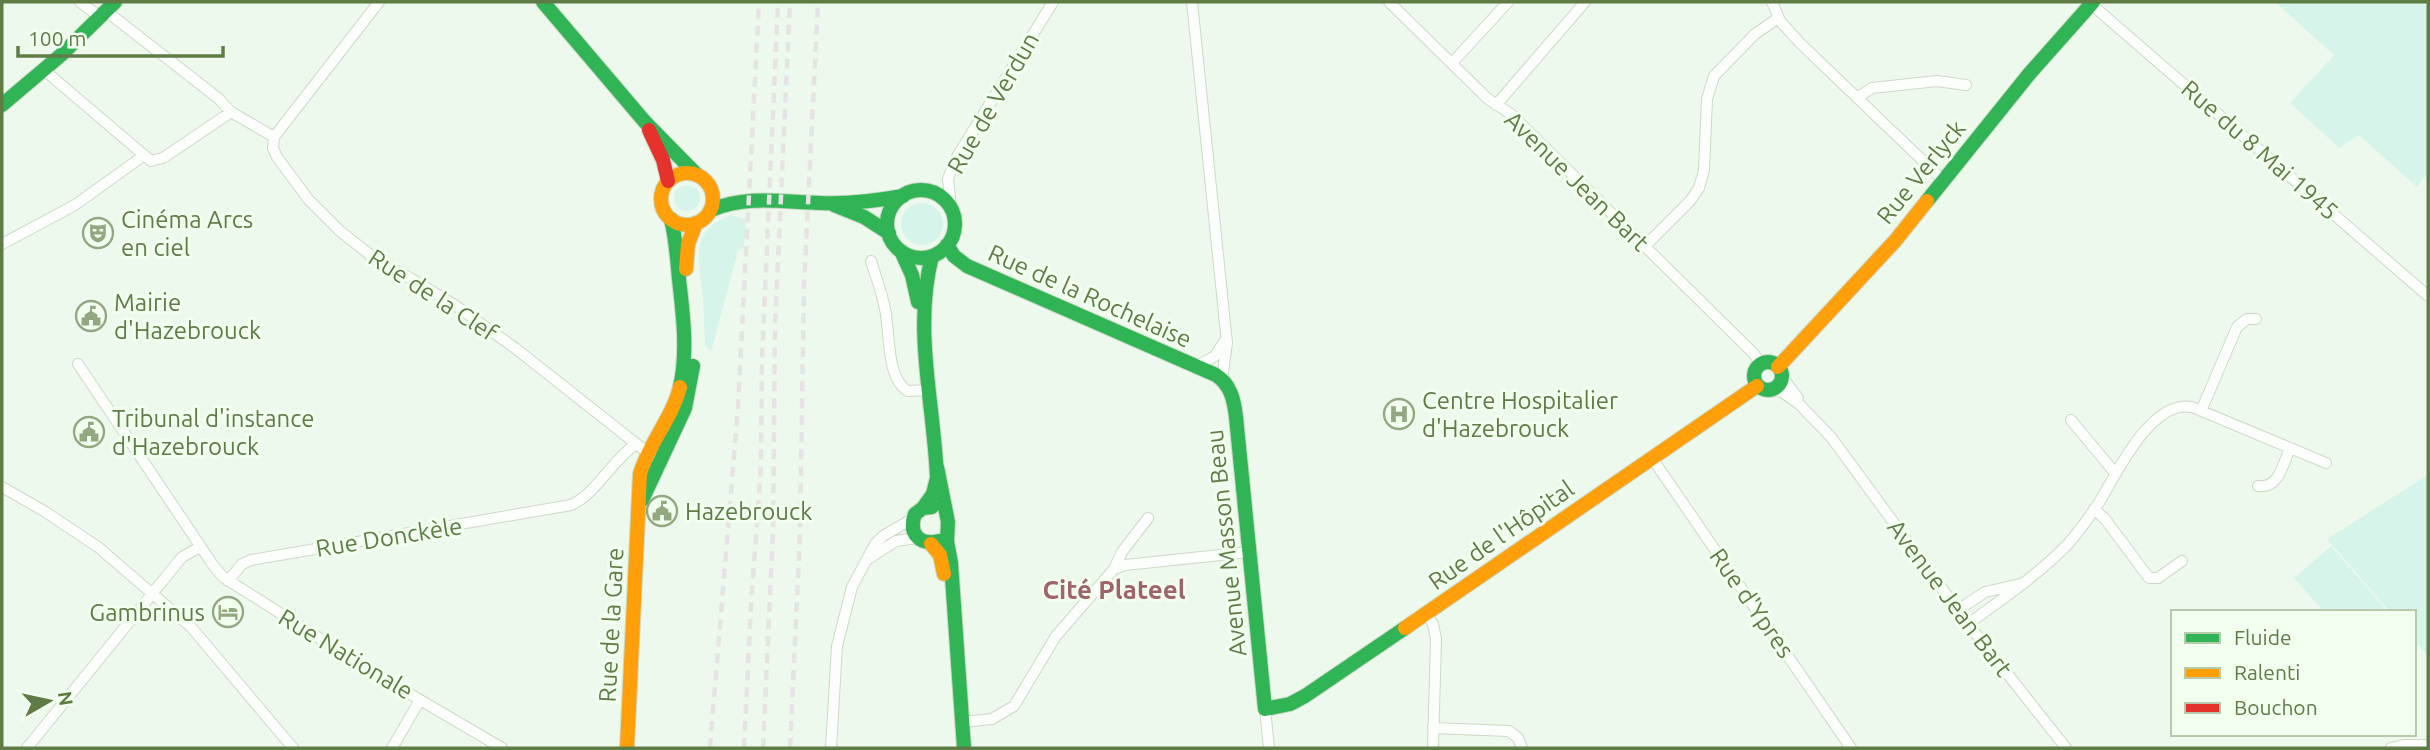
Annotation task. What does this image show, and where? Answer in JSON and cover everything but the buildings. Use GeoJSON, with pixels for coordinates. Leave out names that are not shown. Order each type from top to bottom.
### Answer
{"type":"FeatureCollection","features":[{"type":"Feature","properties":{"kind":"street"},"geometry":{"type":"LineString","coordinates":[[80,2],[107,10],[218,97],[231,112],[274,137],[379,2]]}},
{"type":"Feature","properties":{"kind":"street"},"geometry":{"type":"LineString","coordinates":[[536,2],[565,29]]}},
{"type":"Feature","properties":{"kind":"street"},"geometry":{"type":"LineString","coordinates":[[543,2],[645,122],[701,177],[713,195],[711,210],[703,220],[681,224],[671,219],[661,201],[663,189],[668,181],[681,173],[701,177],[744,200]]}},
{"type":"Feature","properties":{"kind":"street","name":"Rue de Verdun"},"geometry":{"type":"LineString","coordinates":[[951,208],[948,179],[955,159],[1052,2]]}},
{"type":"Feature","properties":{"kind":"street","name":"Avenue Masson Beau"},"geometry":{"type":"LineString","coordinates":[[1192,2],[1226,336],[1222,379],[1230,390],[1235,409],[1269,748]]}},
{"type":"Feature","properties":{"kind":"street","name":"Avenue Jean Bart"},"geometry":{"type":"LineString","coordinates":[[1389,2],[1496,105],[1511,114],[1753,353],[1761,364]]}},
{"type":"Feature","properties":{"kind":"street"},"geometry":{"type":"LineString","coordinates":[[1452,63],[1508,2]]}},
{"type":"Feature","properties":{"kind":"street"},"geometry":{"type":"LineString","coordinates":[[1496,105],[1585,2]]}},
{"type":"Feature","properties":{"kind":"street"},"geometry":{"type":"LineString","coordinates":[[1777,3],[1778,18],[1800,43],[1944,181]]}},
{"type":"Feature","properties":{"kind":"street","name":"Rue Verlyck"},"geometry":{"type":"LineString","coordinates":[[1780,372],[1886,250],[2025,79],[2092,3]]}},
{"type":"Feature","properties":{"kind":"street","name":"Rue du 8 Mai 1945"},"geometry":{"type":"LineString","coordinates":[[2092,3],[2428,296]]}},
{"type":"Feature","properties":{"kind":"street"},"geometry":{"type":"LineString","coordinates":[[2,105],[44,70],[107,10]]}},
{"type":"Feature","properties":{"kind":"street"},"geometry":{"type":"LineString","coordinates":[[1645,246],[1694,197],[1702,183],[1707,99],[1714,76],[1751,38],[1778,18]]}},
{"type":"Feature","properties":{"kind":"street"},"geometry":{"type":"LineString","coordinates":[[44,70],[151,161],[160,159],[231,112]]}},
{"type":"Feature","properties":{"kind":"street"},"geometry":{"type":"LineString","coordinates":[[1857,98],[1872,88],[1937,81],[1966,85]]}},
{"type":"Feature","properties":{"kind":"street"},"geometry":{"type":"LineString","coordinates":[[645,122],[661,156],[668,181]]}},
{"type":"Feature","properties":{"kind":"street","name":"Rue de la Clef"},"geometry":{"type":"LineString","coordinates":[[274,137],[276,157],[308,199],[340,231],[378,261],[470,316],[562,384],[647,452]]}},
{"type":"Feature","properties":{"kind":"street"},"geometry":{"type":"LineString","coordinates":[[2,244],[75,205],[142,156]]}},
{"type":"Feature","properties":{"kind":"street"},"geometry":{"type":"LineString","coordinates":[[711,210],[744,200],[826,203],[903,196],[915,191],[928,191],[939,196],[951,208],[955,227],[947,246],[932,256],[914,257],[901,251]]}},
{"type":"Feature","properties":{"kind":"street"},"geometry":{"type":"LineString","coordinates":[[889,233],[891,210],[903,196]]}},
{"type":"Feature","properties":{"kind":"street"},"geometry":{"type":"LineString","coordinates":[[826,203],[864,217],[889,233],[901,251],[914,281],[923,327],[937,467],[947,517],[964,748]]}},
{"type":"Feature","properties":{"kind":"street"},"geometry":{"type":"LineString","coordinates":[[647,452],[673,409],[685,363],[680,281],[671,219]]}},
{"type":"Feature","properties":{"kind":"street"},"geometry":{"type":"LineString","coordinates":[[647,452],[682,414],[692,377],[694,342],[687,256],[696,223]]}},
{"type":"Feature","properties":{"kind":"street","name":"Rue de la Rochelaise"},"geometry":{"type":"LineString","coordinates":[[947,246],[957,259],[971,268],[1222,379]]}},
{"type":"Feature","properties":{"kind":"street"},"geometry":{"type":"LineString","coordinates":[[923,327],[925,282],[932,256]]}},
{"type":"Feature","properties":{"kind":"street"},"geometry":{"type":"LineString","coordinates":[[871,261],[884,304],[897,380],[908,391],[930,390]]}},
{"type":"Feature","properties":{"kind":"street"},"geometry":{"type":"LineString","coordinates":[[2200,411],[2237,327],[2247,319],[2256,319]]}},
{"type":"Feature","properties":{"kind":"street"},"geometry":{"type":"LineString","coordinates":[[1195,367],[1218,353],[1226,336]]}},
{"type":"Feature","properties":{"kind":"street"},"geometry":{"type":"LineString","coordinates":[[1769,362],[1780,372],[1779,384],[1764,388],[1754,374],[1761,364],[1769,362]]}},
{"type":"Feature","properties":{"kind":"street","name":"Rue Nationale"},"geometry":{"type":"LineString","coordinates":[[78,364],[218,572],[228,581],[420,700],[502,748]]}},
{"type":"Feature","properties":{"kind":"street","name":"Avenue Jean Bart"},"geometry":{"type":"LineString","coordinates":[[1780,372],[1810,414],[1838,446],[1968,624],[2066,748]]}},
{"type":"Feature","properties":{"kind":"street","name":"Avenue Jean Bart"},"geometry":{"type":"LineString","coordinates":[[1764,388],[1790,397],[1810,414]]}},
{"type":"Feature","properties":{"kind":"street","name":"Rue de l'Hôpital"},"geometry":{"type":"LineString","coordinates":[[1265,709],[1284,706],[1300,699],[1652,458],[1764,388]]}},
{"type":"Feature","properties":{"kind":"street"},"geometry":{"type":"LineString","coordinates":[[1968,624],[2068,544],[2094,509],[2137,441],[2168,412],[2183,406],[2200,411],[2326,463]]}},
{"type":"Feature","properties":{"kind":"street"},"geometry":{"type":"LineString","coordinates":[[2071,420],[2115,473]]}},
{"type":"Feature","properties":{"kind":"street"},"geometry":{"type":"LineString","coordinates":[[2258,486],[2274,483],[2290,448]]}},
{"type":"Feature","properties":{"kind":"street","name":"Rue de la Gare"},"geometry":{"type":"LineString","coordinates":[[627,748],[640,474],[647,452]]}},
{"type":"Feature","properties":{"kind":"street","name":"Rue Donckèle"},"geometry":{"type":"LineString","coordinates":[[228,581],[242,564],[251,560],[575,503],[622,454],[647,452]]}},
{"type":"Feature","properties":{"kind":"street","name":"Rue d'Ypres"},"geometry":{"type":"LineString","coordinates":[[1652,458],[1851,748]]}},
{"type":"Feature","properties":{"kind":"street"},"geometry":{"type":"LineString","coordinates":[[831,748],[838,639],[852,587],[872,547],[880,538],[912,519],[923,508],[935,490],[937,467]]}},
{"type":"Feature","properties":{"kind":"street"},"geometry":{"type":"LineString","coordinates":[[2,487],[80,534],[153,593],[206,642],[293,748]]}},
{"type":"Feature","properties":{"kind":"street"},"geometry":{"type":"LineString","coordinates":[[923,508],[937,508],[947,517]]}},
{"type":"Feature","properties":{"kind":"street"},"geometry":{"type":"LineString","coordinates":[[2094,509],[2105,519],[2149,578],[2158,578],[2182,561]]}},
{"type":"Feature","properties":{"kind":"street"},"geometry":{"type":"LineString","coordinates":[[963,722],[998,716],[1014,706],[1050,644],[1114,569],[1122,551],[1148,517]]}},
{"type":"Feature","properties":{"kind":"street"},"geometry":{"type":"LineString","coordinates":[[912,519],[911,529],[940,555],[944,566],[956,748]]}},
{"type":"Feature","properties":{"kind":"street"},"geometry":{"type":"LineString","coordinates":[[865,561],[900,540],[940,541],[947,533]]}},
{"type":"Feature","properties":{"kind":"street"},"geometry":{"type":"LineString","coordinates":[[27,748],[182,557],[200,547]]}},
{"type":"Feature","properties":{"kind":"street"},"geometry":{"type":"LineString","coordinates":[[1114,569],[1125,565],[1250,551]]}},
{"type":"Feature","properties":{"kind":"street"},"geometry":{"type":"LineString","coordinates":[[1958,610],[1985,592],[2022,583]]}},
{"type":"Feature","properties":{"kind":"street"},"geometry":{"type":"LineString","coordinates":[[1426,614],[1433,624],[1436,639],[1433,748]]}},
{"type":"Feature","properties":{"kind":"street"},"geometry":{"type":"LineString","coordinates":[[392,748],[420,700]]}},
{"type":"Feature","properties":{"kind":"street"},"geometry":{"type":"LineString","coordinates":[[1433,728],[1508,731],[1518,738],[1522,748]]}},
{"type":"Feature","properties":{"kind":"street"},"geometry":{"type":"LineString","coordinates":[[2391,748],[2428,745]]}},
{"type":"Feature","properties":{"kind":"shaded area"},"geometry":{"type":"Polygon","coordinates":[[[2275,2],[2428,2],[2428,173],[2417,187],[2359,135],[2339,148],[2290,103],[2334,55],[2275,2]]]}},
{"type":"Feature","properties":{"kind":"shaded area"},"geometry":{"type":"Polygon","coordinates":[[[687,185],[696,189],[700,198],[696,207],[687,211],[678,207],[674,198],[678,189],[687,185]]]}},
{"type":"Feature","properties":{"kind":"shaded area"},"geometry":{"type":"Polygon","coordinates":[[[922,203],[937,209],[943,224],[937,239],[922,245],[907,239],[901,224],[907,209],[922,203]]]}},
{"type":"Feature","properties":{"kind":"shaded area"},"geometry":{"type":"Polygon","coordinates":[[[731,215],[746,219],[744,248],[738,251],[711,352],[705,345],[699,250],[708,230],[731,215]]]}},
{"type":"Feature","properties":{"kind":"shaded area"},"geometry":{"type":"Polygon","coordinates":[[[2428,475],[2428,656],[2416,642],[2416,610],[2388,610],[2327,539],[2428,475]]]}},
{"type":"Feature","properties":{"kind":"shaded area"},"geometry":{"type":"Polygon","coordinates":[[[2331,546],[2384,607],[2380,610],[2322,610],[2294,578],[2331,546]]]}},
{"type":"Feature","properties":{"kind":"railway"},"geometry":{"type":"LineString","coordinates":[[710,748],[738,407],[759,2]]}},
{"type":"Feature","properties":{"kind":"railway"},"geometry":{"type":"LineString","coordinates":[[744,748],[761,466],[762,358],[778,2]]}},
{"type":"Feature","properties":{"kind":"railway"},"geometry":{"type":"LineString","coordinates":[[763,748],[773,530],[775,326],[790,2]]}},
{"type":"Feature","properties":{"kind":"railway"},"geometry":{"type":"LineString","coordinates":[[790,748],[800,535],[804,285],[818,2]]}},
{"type":"Feature","properties":{"kind":"traffic: fast"},"geometry":{"type":"LineString","coordinates":[[2,105],[61,55],[115,2]]}},
{"type":"Feature","properties":{"kind":"traffic: fast"},"geometry":{"type":"LineString","coordinates":[[543,2],[645,122],[696,174]]}},
{"type":"Feature","properties":{"kind":"traffic: fast"},"geometry":{"type":"LineString","coordinates":[[1927,201],[2030,73],[2093,2]]}},
{"type":"Feature","properties":{"kind":"traffic: fast"},"geometry":{"type":"LineString","coordinates":[[921,190],[934,193],[945,200],[952,211],[955,224],[952,237],[945,248],[934,255],[921,258],[908,255],[897,248],[890,237],[887,224],[890,211],[897,200],[908,193],[921,190]]}},
{"type":"Feature","properties":{"kind":"traffic: fast"},"geometry":{"type":"LineString","coordinates":[[711,210],[751,201],[841,203],[903,196]]}},
{"type":"Feature","properties":{"kind":"traffic: fast"},"geometry":{"type":"LineString","coordinates":[[834,205],[864,217],[889,233]]}},
{"type":"Feature","properties":{"kind":"traffic: fast"},"geometry":{"type":"LineString","coordinates":[[671,219],[684,333],[680,387]]}},
{"type":"Feature","properties":{"kind":"traffic: fast"},"geometry":{"type":"LineString","coordinates":[[947,245],[954,256],[967,266],[1216,375],[1225,383],[1233,399],[1236,417],[1265,709],[1290,704],[1305,696],[1405,628]]}},
{"type":"Feature","properties":{"kind":"traffic: fast"},"geometry":{"type":"LineString","coordinates":[[901,251],[912,275],[918,302]]}},
{"type":"Feature","properties":{"kind":"traffic: fast"},"geometry":{"type":"LineString","coordinates":[[923,508],[933,494],[937,478],[924,339],[924,311],[932,256]]}},
{"type":"Feature","properties":{"kind":"traffic: fast"},"geometry":{"type":"LineString","coordinates":[[1768,362],[1778,366],[1782,376],[1778,386],[1768,390],[1758,386],[1754,376],[1758,366],[1768,362]]}},
{"type":"Feature","properties":{"kind":"traffic: fast"},"geometry":{"type":"LineString","coordinates":[[642,500],[685,408],[693,366]]}},
{"type":"Feature","properties":{"kind":"traffic: fast"},"geometry":{"type":"LineString","coordinates":[[937,467],[948,522],[947,541],[951,563],[964,748]]}},
{"type":"Feature","properties":{"kind":"traffic: fast"},"geometry":{"type":"LineString","coordinates":[[932,507],[923,508],[915,514],[914,532],[926,542],[939,541]]}},
{"type":"Feature","properties":{"kind":"traffic: slow"},"geometry":{"type":"LineString","coordinates":[[687,173],[706,180],[713,199],[706,218],[687,225],[668,218],[661,199],[668,180],[687,173]]}},
{"type":"Feature","properties":{"kind":"traffic: slow"},"geometry":{"type":"LineString","coordinates":[[1778,367],[1895,241],[1927,201]]}},
{"type":"Feature","properties":{"kind":"traffic: slow"},"geometry":{"type":"LineString","coordinates":[[686,269],[688,244],[696,223]]}},
{"type":"Feature","properties":{"kind":"traffic: slow"},"geometry":{"type":"LineString","coordinates":[[1405,628],[1757,386]]}},
{"type":"Feature","properties":{"kind":"traffic: slow"},"geometry":{"type":"LineString","coordinates":[[627,748],[640,474],[672,410],[680,387]]}},
{"type":"Feature","properties":{"kind":"traffic: slow"},"geometry":{"type":"LineString","coordinates":[[931,544],[940,555],[944,574]]}},
{"type":"Feature","properties":{"kind":"traffic: jam"},"geometry":{"type":"LineString","coordinates":[[649,130],[663,160],[668,181]]}},
{"type":"Feature","properties":{"kind":"place","name":"Cinéma Arcs en ciel"},"geometry":{"type":"Point","coordinates":[98,233]}},
{"type":"Feature","properties":{"kind":"place","name":"Mairie d'Hazebrouck"},"geometry":{"type":"Point","coordinates":[91,316]}},
{"type":"Feature","properties":{"kind":"place","name":"Centre Hospitalier d'Hazebrouck"},"geometry":{"type":"Point","coordinates":[1399,414]}},
{"type":"Feature","properties":{"kind":"place","name":"Tribunal d'instance d'Hazebrouck"},"geometry":{"type":"Point","coordinates":[89,432]}},
{"type":"Feature","properties":{"kind":"place","name":"Hazebrouck"},"geometry":{"type":"Point","coordinates":[662,511]}},
{"type":"Feature","properties":{"kind":"place","name":"Gambrinus"},"geometry":{"type":"Point","coordinates":[228,612]}},
{"type":"Feature","properties":{"kind":"district","name":"Cité Plateel"},"geometry":{"type":"Point","coordinates":[1114,589]}}]}
